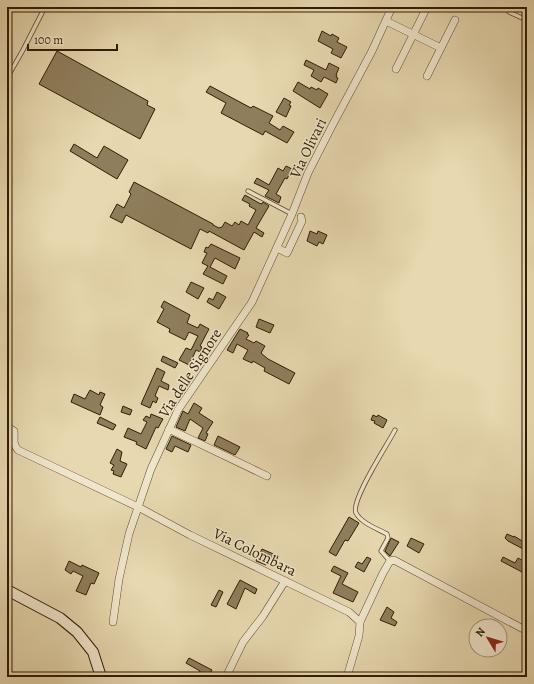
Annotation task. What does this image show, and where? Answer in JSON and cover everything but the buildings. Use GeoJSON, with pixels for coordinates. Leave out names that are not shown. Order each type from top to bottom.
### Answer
{"type":"FeatureCollection","features":[{"type":"Feature","properties":{"kind":"main road"},"geometry":{"type":"LineString","coordinates":[[7,590],[60,618],[77,632],[93,652],[101,677]]}},
{"type":"Feature","properties":{"kind":"street","name":"Via Olivari"},"geometry":{"type":"LineString","coordinates":[[252,302],[292,214],[308,173],[372,51],[392,7]]}},
{"type":"Feature","properties":{"kind":"street"},"geometry":{"type":"LineString","coordinates":[[396,69],[426,9]]}},
{"type":"Feature","properties":{"kind":"street"},"geometry":{"type":"LineString","coordinates":[[427,76],[455,20]]}},
{"type":"Feature","properties":{"kind":"street"},"geometry":{"type":"LineString","coordinates":[[386,21],[441,48]]}},
{"type":"Feature","properties":{"kind":"street"},"geometry":{"type":"LineString","coordinates":[[277,248],[287,253],[302,221],[301,217]]}},
{"type":"Feature","properties":{"kind":"street","name":"Via delle Signore"},"geometry":{"type":"LineString","coordinates":[[113,622],[119,579],[129,534],[151,469],[178,410],[252,302]]}},
{"type":"Feature","properties":{"kind":"street","name":"Via Colombara"},"geometry":{"type":"LineString","coordinates":[[7,426],[14,431],[13,441],[18,450],[138,507],[190,535],[349,612],[360,622]]}},
{"type":"Feature","properties":{"kind":"street"},"geometry":{"type":"LineString","coordinates":[[169,429],[267,476]]}},
{"type":"Feature","properties":{"kind":"street"},"geometry":{"type":"LineString","coordinates":[[347,677],[359,636],[360,622],[390,561],[394,560],[406,565],[450,591],[527,631]]}},
{"type":"Feature","properties":{"kind":"street"},"geometry":{"type":"LineString","coordinates":[[226,677],[243,642],[263,616],[285,581]]}},
{"type":"Feature","properties":{"kind":"lane"},"geometry":{"type":"LineString","coordinates":[[7,78],[46,7]]}},
{"type":"Feature","properties":{"kind":"lane"},"geometry":{"type":"LineString","coordinates":[[509,12],[527,19]]}},
{"type":"Feature","properties":{"kind":"lane"},"geometry":{"type":"LineString","coordinates":[[248,191],[292,214]]}},
{"type":"Feature","properties":{"kind":"lane"},"geometry":{"type":"LineString","coordinates":[[390,561],[381,551],[388,538],[387,534],[360,518],[355,509],[357,500],[365,484],[395,430]]}},
{"type":"Feature","properties":{"kind":"path"},"geometry":{"type":"LineString","coordinates":[[527,35],[525,148],[527,187]]}}]}
